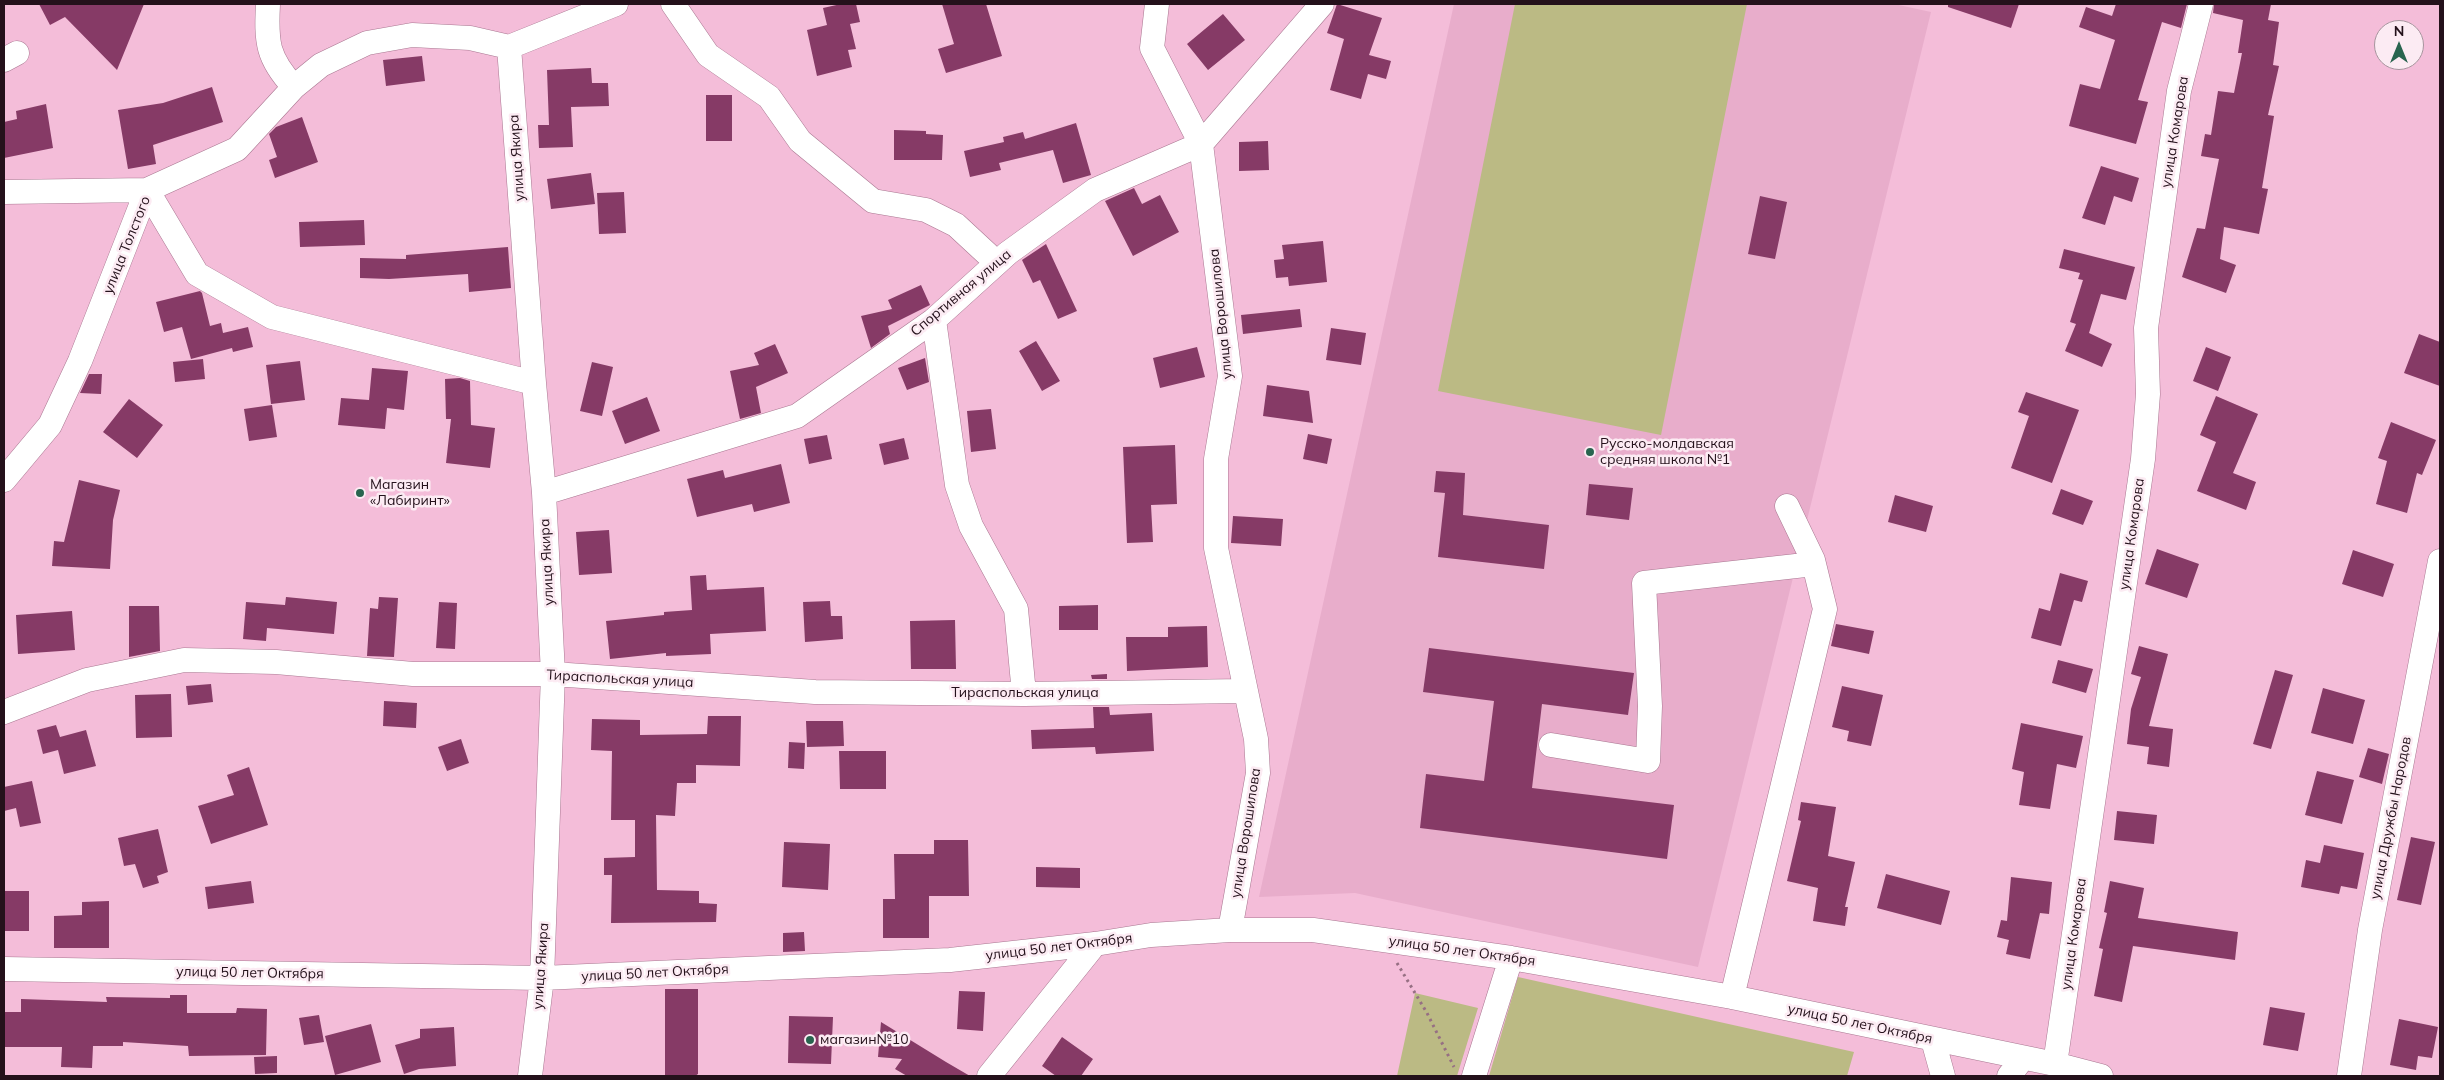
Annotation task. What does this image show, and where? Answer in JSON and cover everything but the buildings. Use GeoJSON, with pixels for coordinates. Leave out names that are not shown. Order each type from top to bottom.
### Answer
{"type":"FeatureCollection","features":[{"type":"Feature","properties":{"kind":"street"},"geometry":{"type":"LineString","coordinates":[[268,4],[266,38],[278,70],[294,86]]}},
{"type":"Feature","properties":{"kind":"street"},"geometry":{"type":"LineString","coordinates":[[4,192],[147,190],[237,149],[294,86],[321,65],[366,43],[412,35],[470,38],[509,47],[616,4]]}},
{"type":"Feature","properties":{"kind":"street"},"geometry":{"type":"LineString","coordinates":[[673,4],[708,55],[769,97],[800,141],[867,197],[873,201],[926,210],[956,225],[997,263]]}},
{"type":"Feature","properties":{"kind":"street","name":"улица Ворошилова"},"geometry":{"type":"LineString","coordinates":[[1157,4],[1152,48],[1201,144],[1230,376],[1216,459],[1216,548],[1256,740],[1258,773],[1230,930]]}},
{"type":"Feature","properties":{"kind":"street","name":"Спортивная улица"},"geometry":{"type":"LineString","coordinates":[[544,493],[797,416],[934,320],[997,263],[1096,190],[1201,144],[1322,4]]}},
{"type":"Feature","properties":{"kind":"street","name":"улица Комарова"},"geometry":{"type":"LineString","coordinates":[[2055,1064],[2142,459],[2148,394],[2146,328],[2180,91],[2201,4]]}},
{"type":"Feature","properties":{"kind":"street","name":"улица Якира"},"geometry":{"type":"LineString","coordinates":[[509,47],[544,493],[552,674],[542,978],[530,1076]]}},
{"type":"Feature","properties":{"kind":"street","name":"улица Толстого"},"geometry":{"type":"LineString","coordinates":[[147,190],[197,274],[272,317],[534,383]]}},
{"type":"Feature","properties":{"kind":"street","name":"улица Толстого"},"geometry":{"type":"LineString","coordinates":[[4,480],[50,425],[80,361],[147,190]]}},
{"type":"Feature","properties":{"kind":"street"},"geometry":{"type":"LineString","coordinates":[[934,320],[957,485],[971,526],[1016,609],[1024,694]]}},
{"type":"Feature","properties":{"kind":"street"},"geometry":{"type":"LineString","coordinates":[[1732,997],[1825,609],[1814,564],[1786,506]]}},
{"type":"Feature","properties":{"kind":"street","name":"улица Дружбы Народов"},"geometry":{"type":"LineString","coordinates":[[2349,1076],[2370,930],[2440,561]]}},
{"type":"Feature","properties":{"kind":"street"},"geometry":{"type":"LineString","coordinates":[[1551,745],[1648,761],[1650,706],[1644,583],[1814,564]]}},
{"type":"Feature","properties":{"kind":"street","name":"Тираспольская улица"},"geometry":{"type":"LineString","coordinates":[[4,712],[87,680],[184,660],[276,662],[413,674],[552,674],[815,692],[1024,694],[1245,691]]}},
{"type":"Feature","properties":{"kind":"street","name":"улица 50 лет Октября"},"geometry":{"type":"LineString","coordinates":[[4,969],[542,978],[950,960],[1096,944],[1151,935],[1230,930],[1313,930],[1511,958],[1732,997],[2055,1064],[2101,1076]]}},
{"type":"Feature","properties":{"kind":"street"},"geometry":{"type":"LineString","coordinates":[[989,1076],[1096,944]]}},
{"type":"Feature","properties":{"kind":"street"},"geometry":{"type":"LineString","coordinates":[[1464,1072],[1511,958]]}},
{"type":"Feature","properties":{"kind":"street"},"geometry":{"type":"LineString","coordinates":[[1933,1040],[1943,1076]]}},
{"type":"Feature","properties":{"kind":"street"},"geometry":{"type":"LineString","coordinates":[[2009,1076],[2023,1058]]}},
{"type":"Feature","properties":{"kind":"path"},"geometry":{"type":"LineString","coordinates":[[1382,940],[1464,1072]]}},
{"type":"Feature","properties":{"kind":"shaded area","name":"Русско-молдавская средняя школа №1"},"geometry":{"type":"Polygon","coordinates":[[[1454,4],[1894,4],[1931,12],[1698,967],[1355,893],[1259,897],[1454,4]]]}},
{"type":"Feature","properties":{"kind":"shaded area"},"geometry":{"type":"Polygon","coordinates":[[[1515,4],[1747,4],[1661,435],[1438,391],[1515,4]]]}},
{"type":"Feature","properties":{"kind":"shaded area"},"geometry":{"type":"Polygon","coordinates":[[[1518,977],[1854,1052],[1847,1076],[1489,1076],[1518,977]]]}},
{"type":"Feature","properties":{"kind":"shaded area"},"geometry":{"type":"Polygon","coordinates":[[[1415,993],[1478,1008],[1457,1076],[1397,1076],[1415,993]]]}},
{"type":"Feature","properties":{"kind":"place","name":"Русско-молдавская средняя школа №1"},"geometry":{"type":"Point","coordinates":[1590,452]}},
{"type":"Feature","properties":{"kind":"place","name":"Магазин «Лабиринт»"},"geometry":{"type":"Point","coordinates":[360,493]}},
{"type":"Feature","properties":{"kind":"place","name":"магазин№10"},"geometry":{"type":"Point","coordinates":[810,1040]}}]}
